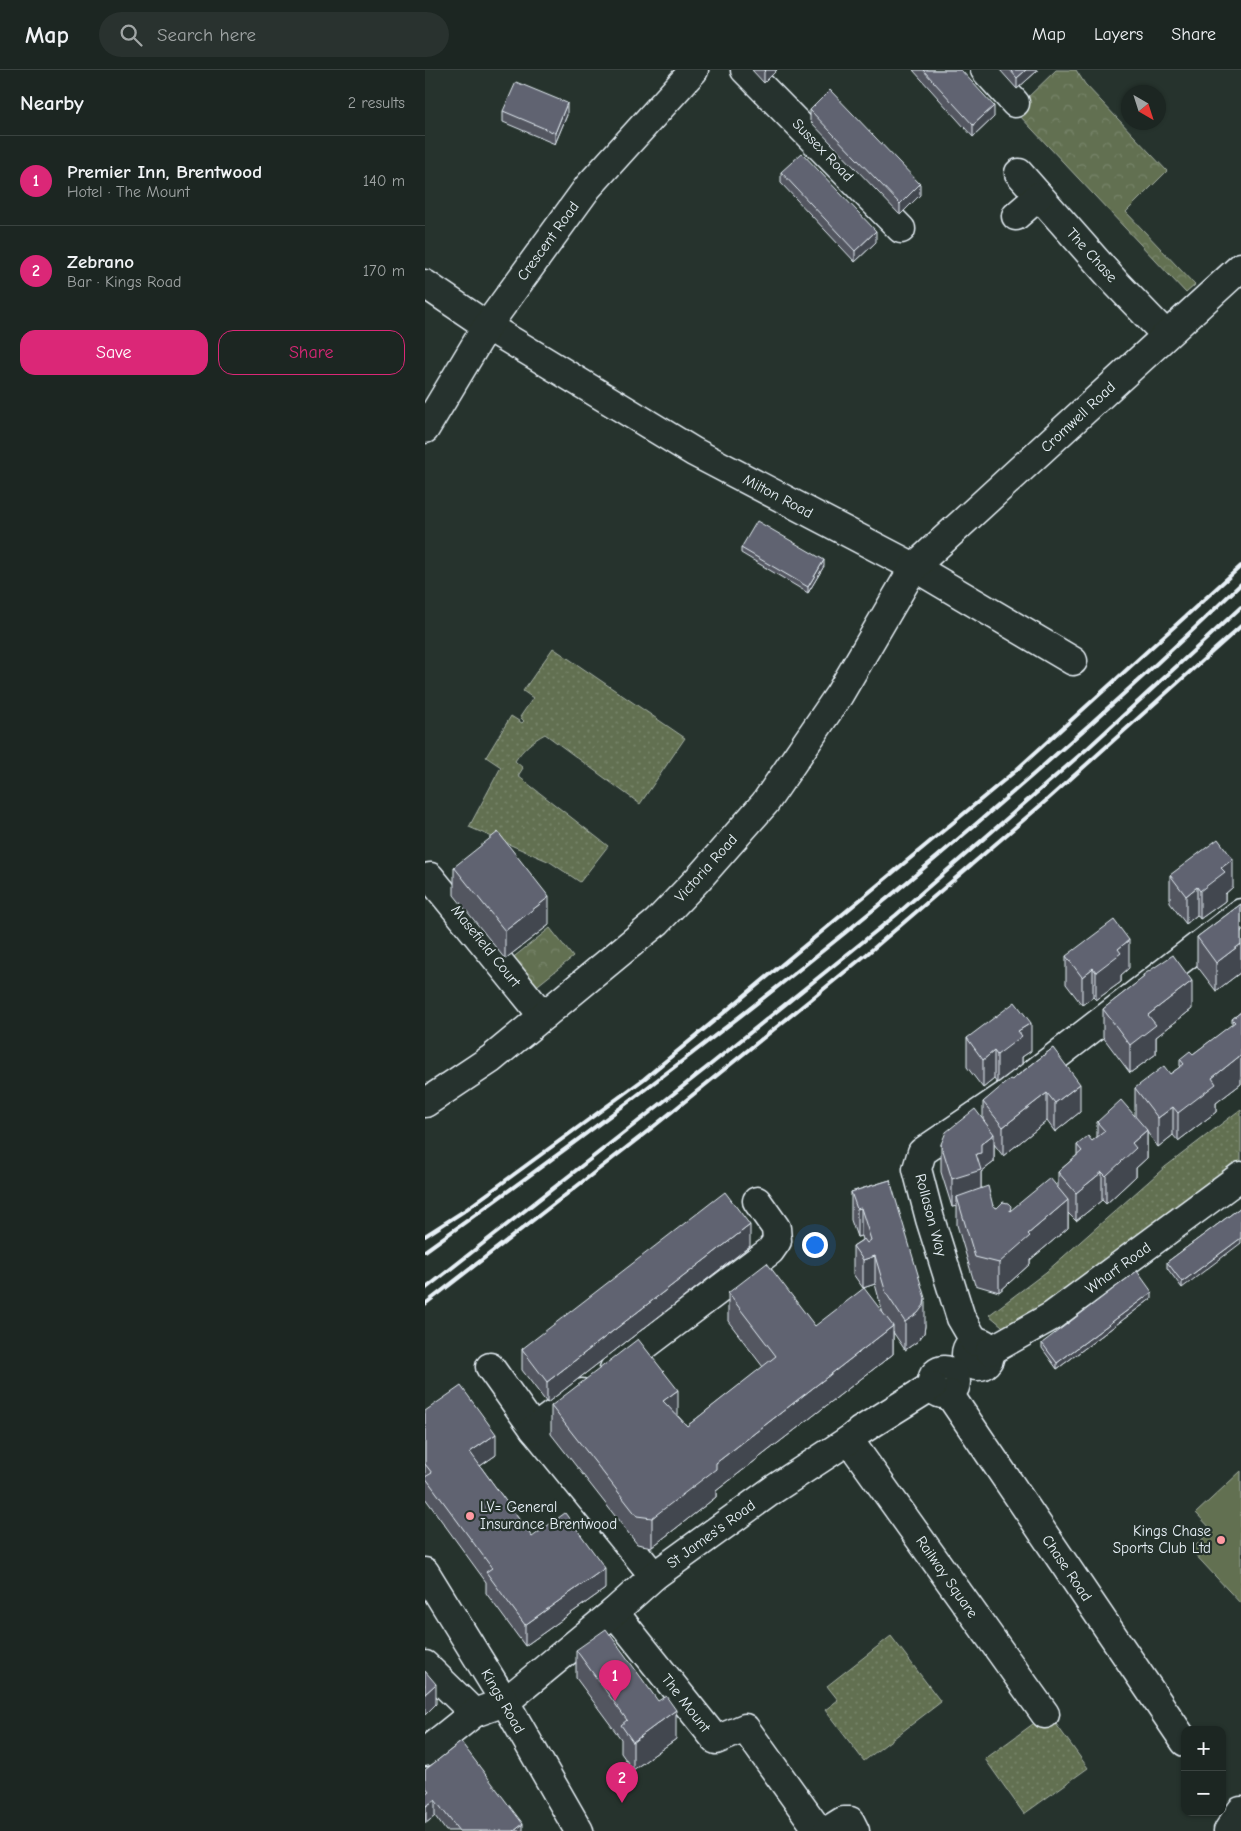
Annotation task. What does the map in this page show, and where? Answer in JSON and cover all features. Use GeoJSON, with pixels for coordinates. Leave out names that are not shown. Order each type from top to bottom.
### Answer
{"type":"FeatureCollection","features":[{"type":"Feature","properties":{"kind":"street","name":"Crescent Road"},"geometry":{"type":"LineString","coordinates":[[425,429],[487,326],[588,187],[694,70]]}},
{"type":"Feature","properties":{"kind":"street","name":"Sussex Road"},"geometry":{"type":"LineString","coordinates":[[745,70],[901,229]]}},
{"type":"Feature","properties":{"kind":"street"},"geometry":{"type":"LineString","coordinates":[[985,70],[1015,103]]}},
{"type":"Feature","properties":{"kind":"street","name":"The Chase"},"geometry":{"type":"LineString","coordinates":[[1019,173],[1166,335]]}},
{"type":"Feature","properties":{"kind":"street"},"geometry":{"type":"LineString","coordinates":[[1015,216],[1039,196]]}},
{"type":"Feature","properties":{"kind":"street","name":"Cromwell Road"},"geometry":{"type":"LineString","coordinates":[[914,567],[1241,266]]}},
{"type":"Feature","properties":{"kind":"street","name":"Milton Road"},"geometry":{"type":"LineString","coordinates":[[425,284],[487,326],[694,452],[914,567],[1073,661]]}},
{"type":"Feature","properties":{"kind":"street","name":"Victoria Road"},"geometry":{"type":"LineString","coordinates":[[425,1103],[491,1059],[657,922],[765,803],[839,695],[914,567]]}},
{"type":"Feature","properties":{"kind":"street","name":"Masefield Court"},"geometry":{"type":"LineString","coordinates":[[430,877],[543,1016]]}},
{"type":"Feature","properties":{"kind":"street","name":"Rollason Way"},"geometry":{"type":"LineString","coordinates":[[961,1368],[961,1318],[930,1219],[917,1169],[922,1152],[1005,1095],[1241,913]]}},
{"type":"Feature","properties":{"kind":"street","name":"Wharf Road"},"geometry":{"type":"LineString","coordinates":[[961,1368],[1052,1316],[1241,1176]]}},
{"type":"Feature","properties":{"kind":"street"},"geometry":{"type":"LineString","coordinates":[[535,1429],[770,1251],[777,1241],[776,1228],[757,1201]]}},
{"type":"Feature","properties":{"kind":"street"},"geometry":{"type":"LineString","coordinates":[[491,1367],[535,1429],[654,1576]]}},
{"type":"Feature","properties":{"kind":"street","name":"St James's Road"},"geometry":{"type":"LineString","coordinates":[[505,1702],[614,1612],[654,1576],[774,1489],[860,1431],[961,1368]]}},
{"type":"Feature","properties":{"kind":"street","name":"Chase Road"},"geometry":{"type":"LineString","coordinates":[[961,1368],[1181,1735]]}},
{"type":"Feature","properties":{"kind":"street","name":"Railway Square"},"geometry":{"type":"LineString","coordinates":[[849,1440],[1045,1714]]}},
{"type":"Feature","properties":{"kind":"street","name":"Kings Road"},"geometry":{"type":"LineString","coordinates":[[425,1572],[505,1702],[579,1831]]}},
{"type":"Feature","properties":{"kind":"street","name":"The Mount"},"geometry":{"type":"LineString","coordinates":[[614,1612],[716,1740],[745,1728],[819,1831]]}},
{"type":"Feature","properties":{"kind":"street"},"geometry":{"type":"LineString","coordinates":[[425,1665],[474,1713]]}},
{"type":"Feature","properties":{"kind":"street"},"geometry":{"type":"LineString","coordinates":[[425,1752],[474,1713],[505,1702]]}},
{"type":"Feature","properties":{"kind":"street"},"geometry":{"type":"LineString","coordinates":[[827,1831],[843,1821],[850,1821],[855,1831]]}},
{"type":"Feature","properties":{"kind":"green space"},"geometry":{"type":"Polygon","coordinates":[[[1056,70],[1076,70],[1085,84],[1121,122],[1121,130],[1128,130],[1167,171],[1126,212],[1195,285],[1186,293],[1018,114],[1024,101],[1056,70]]]}},
{"type":"Feature","properties":{"kind":"green space"},"geometry":{"type":"Polygon","coordinates":[[[553,648],[685,738],[640,804],[545,734],[528,746],[515,761],[523,768],[518,776],[608,846],[580,882],[550,862],[469,827],[501,767],[486,757],[511,716],[522,723],[524,721],[520,717],[533,698],[523,691],[553,648]]]}},
{"type":"Feature","properties":{"kind":"green space"},"geometry":{"type":"Polygon","coordinates":[[[550,928],[573,957],[533,989],[510,960],[550,928]]]}},
{"type":"Feature","properties":{"kind":"green space"},"geometry":{"type":"Polygon","coordinates":[[[1241,1109],[1241,1176],[1015,1337],[989,1315],[1046,1272],[1165,1167],[1241,1109]]]}},
{"type":"Feature","properties":{"kind":"green space","name":"Kings Chase Sports Club Ltd"},"geometry":{"type":"Polygon","coordinates":[[[1241,1471],[1241,1604],[1191,1550],[1212,1530],[1196,1513],[1241,1471]]]}},
{"type":"Feature","properties":{"kind":"green space"},"geometry":{"type":"Polygon","coordinates":[[[891,1636],[941,1702],[864,1761],[825,1710],[838,1700],[827,1686],[891,1636]]]}},
{"type":"Feature","properties":{"kind":"green space"},"geometry":{"type":"Polygon","coordinates":[[[1048,1713],[1088,1768],[1024,1814],[985,1759],[1048,1713]]]}},
{"type":"Feature","properties":{"kind":"building"},"geometry":{"type":"Polygon","coordinates":[[[923,70],[961,70],[994,106],[973,125],[923,70]]]}},
{"type":"Feature","properties":{"kind":"building"},"geometry":{"type":"Polygon","coordinates":[[[1010,70],[1026,70],[1017,78],[1010,70]]]}},
{"type":"Feature","properties":{"kind":"building"},"geometry":{"type":"Polygon","coordinates":[[[516,82],[567,103],[555,133],[503,111],[516,82]]]}},
{"type":"Feature","properties":{"kind":"building"},"geometry":{"type":"Polygon","coordinates":[[[830,90],[920,184],[900,204],[810,110],[830,90]]]}},
{"type":"Feature","properties":{"kind":"building"},"geometry":{"type":"Polygon","coordinates":[[[802,153],[876,231],[855,251],[781,172],[802,153]]]}},
{"type":"Feature","properties":{"kind":"building"},"geometry":{"type":"Polygon","coordinates":[[[757,521],[824,560],[808,587],[741,548],[757,521]]]}},
{"type":"Feature","properties":{"kind":"building"},"geometry":{"type":"Polygon","coordinates":[[[498,832],[549,897],[505,931],[454,867],[498,832]]]}},
{"type":"Feature","properties":{"kind":"building"},"geometry":{"type":"Polygon","coordinates":[[[1218,839],[1233,859],[1221,868],[1225,872],[1200,891],[1197,887],[1186,896],[1170,875],[1218,839]]]}},
{"type":"Feature","properties":{"kind":"building"},"geometry":{"type":"Polygon","coordinates":[[[1241,904],[1241,944],[1216,963],[1197,937],[1241,904]]]}},
{"type":"Feature","properties":{"kind":"building"},"geometry":{"type":"Polygon","coordinates":[[[1114,920],[1129,940],[1118,949],[1121,953],[1096,972],[1093,968],[1082,977],[1066,956],[1114,920]]]}},
{"type":"Feature","properties":{"kind":"building"},"geometry":{"type":"Polygon","coordinates":[[[1173,955],[1192,981],[1148,1015],[1156,1025],[1130,1045],[1103,1009],[1144,977],[1143,975],[1173,955]]]}},
{"type":"Feature","properties":{"kind":"building"},"geometry":{"type":"Polygon","coordinates":[[[1015,1002],[1031,1023],[1018,1031],[1022,1036],[997,1055],[994,1051],[983,1060],[967,1038],[1015,1002]]]}},
{"type":"Feature","properties":{"kind":"building"},"geometry":{"type":"Polygon","coordinates":[[[1241,1012],[1241,1055],[1212,1078],[1216,1084],[1178,1113],[1173,1107],[1158,1118],[1135,1088],[1164,1066],[1170,1074],[1184,1064],[1180,1059],[1190,1051],[1193,1054],[1235,1022],[1232,1019],[1241,1012]]]}},
{"type":"Feature","properties":{"kind":"building"},"geometry":{"type":"Polygon","coordinates":[[[1053,1048],[1080,1084],[1055,1103],[1047,1093],[1003,1127],[983,1102],[1010,1079],[1012,1080],[1053,1048]]]}},
{"type":"Feature","properties":{"kind":"building"},"geometry":{"type":"Polygon","coordinates":[[[1121,1100],[1147,1130],[1132,1143],[1136,1148],[1106,1176],[1102,1172],[1076,1193],[1058,1172],[1082,1151],[1077,1145],[1088,1136],[1092,1141],[1105,1131],[1097,1122],[1121,1100]]]}},
{"type":"Feature","properties":{"kind":"building"},"geometry":{"type":"Polygon","coordinates":[[[975,1109],[994,1134],[981,1144],[981,1153],[976,1154],[981,1170],[952,1179],[941,1144],[946,1132],[975,1109]]]}},
{"type":"Feature","properties":{"kind":"building"},"geometry":{"type":"Polygon","coordinates":[[[1050,1178],[1068,1200],[1028,1234],[1030,1236],[999,1263],[975,1257],[957,1197],[988,1186],[993,1206],[997,1208],[1003,1202],[1008,1203],[1011,1206],[1010,1211],[1050,1178]]]}},
{"type":"Feature","properties":{"kind":"building"},"geometry":{"type":"Polygon","coordinates":[[[890,1180],[925,1298],[924,1305],[918,1313],[905,1322],[886,1293],[875,1256],[863,1260],[853,1246],[864,1239],[867,1243],[871,1240],[861,1208],[857,1209],[851,1192],[890,1180]]]}},
{"type":"Feature","properties":{"kind":"building"},"geometry":{"type":"Polygon","coordinates":[[[725,1192],[750,1225],[547,1382],[522,1349],[725,1192]]]}},
{"type":"Feature","properties":{"kind":"building"},"geometry":{"type":"Polygon","coordinates":[[[1241,1207],[1241,1238],[1182,1282],[1167,1262],[1241,1207]]]}},
{"type":"Feature","properties":{"kind":"building"},"geometry":{"type":"Polygon","coordinates":[[[767,1263],[815,1326],[864,1288],[893,1326],[716,1463],[716,1469],[652,1518],[637,1516],[551,1406],[638,1339],[678,1390],[663,1401],[687,1426],[776,1356],[728,1293],[767,1263]]]}},
{"type":"Feature","properties":{"kind":"building"},"geometry":{"type":"Polygon","coordinates":[[[1137,1271],[1152,1292],[1057,1363],[1042,1343],[1137,1271]]]}},
{"type":"Feature","properties":{"kind":"building","name":"LV= General Insurance Brentwood"},"geometry":{"type":"Polygon","coordinates":[[[461,1386],[496,1434],[470,1452],[532,1537],[565,1513],[605,1568],[525,1625],[486,1572],[492,1568],[425,1477],[432,1473],[425,1464],[425,1411],[461,1386]]]}},
{"type":"Feature","properties":{"kind":"building"},"geometry":{"type":"Polygon","coordinates":[[[606,1629],[658,1701],[666,1696],[676,1710],[633,1742],[621,1725],[627,1720],[576,1650],[606,1629]]]}},
{"type":"Feature","properties":{"kind":"building"},"geometry":{"type":"Polygon","coordinates":[[[425,1671],[436,1684],[425,1694],[425,1671]]]}},
{"type":"Feature","properties":{"kind":"building"},"geometry":{"type":"Polygon","coordinates":[[[461,1742],[523,1824],[514,1831],[459,1831],[435,1800],[425,1805],[425,1794],[429,1791],[425,1786],[425,1770],[461,1742]]]}},
{"type":"Feature","properties":{"kind":"railway"},"geometry":{"type":"LineString","coordinates":[[425,1236],[464,1211],[644,1079],[1014,772],[1241,566]]}},
{"type":"Feature","properties":{"kind":"railway"},"geometry":{"type":"LineString","coordinates":[[425,1251],[638,1095],[845,932],[1047,762],[1241,584]]}},
{"type":"Feature","properties":{"kind":"railway"},"geometry":{"type":"LineString","coordinates":[[425,1289],[710,1065],[896,915],[1089,747],[1241,607]]}},
{"type":"Feature","properties":{"kind":"railway"},"geometry":{"type":"LineString","coordinates":[[425,1304],[653,1127],[867,954],[1048,799],[1241,626]]}},
{"type":"Feature","properties":{"kind":"place","name":"LV= General Insurance Brentwood"},"geometry":{"type":"Point","coordinates":[470,1516]}},
{"type":"Feature","properties":{"kind":"place","name":"Kings Chase Sports Club Ltd"},"geometry":{"type":"Point","coordinates":[1221,1540]}},
{"type":"Feature","properties":{"kind":"place","name":"Premier Inn, Brentwood"},"geometry":{"type":"Point","coordinates":[615,1701]}},
{"type":"Feature","properties":{"kind":"place","name":"Zebrano"},"geometry":{"type":"Point","coordinates":[622,1803]}}]}
